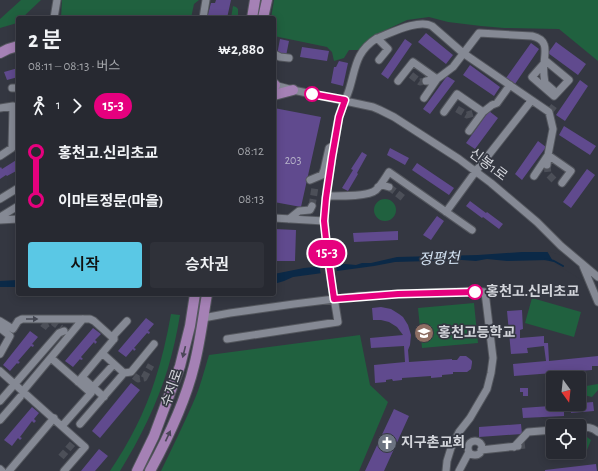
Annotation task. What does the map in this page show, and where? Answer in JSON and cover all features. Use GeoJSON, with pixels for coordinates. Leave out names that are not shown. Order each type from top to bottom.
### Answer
{"type":"FeatureCollection","features":[{"type":"Feature","properties":{"kind":"main road"},"geometry":{"type":"LineString","coordinates":[[252,16],[255,0]]}},
{"type":"Feature","properties":{"kind":"main road"},"geometry":{"type":"LineString","coordinates":[[263,16],[267,0]]}},
{"type":"Feature","properties":{"kind":"main road"},"geometry":{"type":"LineString","coordinates":[[0,53],[16,47]]}},
{"type":"Feature","properties":{"kind":"main road"},"geometry":{"type":"LineString","coordinates":[[276,87],[293,90]]}},
{"type":"Feature","properties":{"kind":"main road","name":"수지로"},"geometry":{"type":"LineString","coordinates":[[137,471],[154,436],[180,366],[195,296]]}},
{"type":"Feature","properties":{"kind":"main road","name":"수지로"},"geometry":{"type":"LineString","coordinates":[[150,471],[176,419],[188,386],[198,350],[207,296]]}},
{"type":"Feature","properties":{"kind":"street"},"geometry":{"type":"LineString","coordinates":[[54,16],[56,0]]}},
{"type":"Feature","properties":{"kind":"street"},"geometry":{"type":"LineString","coordinates":[[203,16],[206,0]]}},
{"type":"Feature","properties":{"kind":"street"},"geometry":{"type":"LineString","coordinates":[[380,37],[400,29],[419,24],[427,24],[432,26],[463,53],[531,101],[550,111],[553,129],[547,165]]}},
{"type":"Feature","properties":{"kind":"street"},"geometry":{"type":"LineString","coordinates":[[424,98],[437,79],[453,67],[479,33],[538,37],[545,45],[545,83],[553,90]]}},
{"type":"Feature","properties":{"kind":"street"},"geometry":{"type":"LineString","coordinates":[[227,339],[338,322],[324,221],[326,196],[339,117],[358,59],[365,48],[377,38],[388,49],[379,60]]}},
{"type":"Feature","properties":{"kind":"street"},"geometry":{"type":"LineString","coordinates":[[276,55],[289,58]]}},
{"type":"Feature","properties":{"kind":"street"},"geometry":{"type":"LineString","coordinates":[[546,61],[569,80],[554,96],[532,77],[544,64],[546,61]]}},
{"type":"Feature","properties":{"kind":"street"},"geometry":{"type":"LineString","coordinates":[[398,81],[413,62],[437,79]]}},
{"type":"Feature","properties":{"kind":"street"},"geometry":{"type":"LineString","coordinates":[[426,81],[437,79]]}},
{"type":"Feature","properties":{"kind":"street"},"geometry":{"type":"LineString","coordinates":[[469,131],[483,112],[497,103],[510,85]]}},
{"type":"Feature","properties":{"kind":"street","name":"신봉1로"},"geometry":{"type":"LineString","coordinates":[[293,90],[373,107],[394,117],[476,171],[537,222],[561,246],[598,277]]}},
{"type":"Feature","properties":{"kind":"street"},"geometry":{"type":"LineString","coordinates":[[444,112],[457,94],[483,112]]}},
{"type":"Feature","properties":{"kind":"street"},"geometry":{"type":"LineString","coordinates":[[446,212],[531,101]]}},
{"type":"Feature","properties":{"kind":"street"},"geometry":{"type":"LineString","coordinates":[[0,108],[16,106],[12,148],[0,156]]}},
{"type":"Feature","properties":{"kind":"street"},"geometry":{"type":"LineString","coordinates":[[474,113],[483,112]]}},
{"type":"Feature","properties":{"kind":"street"},"geometry":{"type":"LineString","coordinates":[[310,180],[322,175],[329,148],[334,145]]}},
{"type":"Feature","properties":{"kind":"street"},"geometry":{"type":"LineString","coordinates":[[534,176],[548,155]]}},
{"type":"Feature","properties":{"kind":"street"},"geometry":{"type":"LineString","coordinates":[[548,155],[571,171],[562,183]]}},
{"type":"Feature","properties":{"kind":"street"},"geometry":{"type":"LineString","coordinates":[[326,196],[365,195],[374,191],[389,172],[472,230]]}},
{"type":"Feature","properties":{"kind":"street"},"geometry":{"type":"LineString","coordinates":[[378,187],[382,185],[389,187]]}},
{"type":"Feature","properties":{"kind":"street"},"geometry":{"type":"LineString","coordinates":[[0,199],[16,189]]}},
{"type":"Feature","properties":{"kind":"street"},"geometry":{"type":"LineString","coordinates":[[289,219],[299,211],[310,210],[312,206]]}},
{"type":"Feature","properties":{"kind":"street"},"geometry":{"type":"LineString","coordinates":[[0,218],[16,207]]}},
{"type":"Feature","properties":{"kind":"street"},"geometry":{"type":"LineString","coordinates":[[0,218],[16,219]]}},
{"type":"Feature","properties":{"kind":"street"},"geometry":{"type":"LineString","coordinates":[[276,218],[324,221]]}},
{"type":"Feature","properties":{"kind":"street"},"geometry":{"type":"LineString","coordinates":[[582,264],[598,302]]}},
{"type":"Feature","properties":{"kind":"street"},"geometry":{"type":"LineString","coordinates":[[204,314],[230,313],[334,299],[398,294],[484,292],[493,358],[491,373],[487,389],[451,448],[446,471]]}},
{"type":"Feature","properties":{"kind":"street"},"geometry":{"type":"LineString","coordinates":[[0,321],[13,330],[18,321],[22,319],[90,319],[114,339]]}},
{"type":"Feature","properties":{"kind":"street"},"geometry":{"type":"LineString","coordinates":[[0,420],[50,358],[65,332],[83,319]]}},
{"type":"Feature","properties":{"kind":"street"},"geometry":{"type":"LineString","coordinates":[[80,379],[114,339],[114,335],[127,321]]}},
{"type":"Feature","properties":{"kind":"street"},"geometry":{"type":"LineString","coordinates":[[0,328],[10,336],[0,354]]}},
{"type":"Feature","properties":{"kind":"street"},"geometry":{"type":"LineString","coordinates":[[0,400],[59,333],[65,332]]}},
{"type":"Feature","properties":{"kind":"street"},"geometry":{"type":"LineString","coordinates":[[80,424],[104,397],[130,373],[154,344]]}},
{"type":"Feature","properties":{"kind":"street"},"geometry":{"type":"LineString","coordinates":[[102,353],[114,364],[130,373]]}},
{"type":"Feature","properties":{"kind":"street"},"geometry":{"type":"LineString","coordinates":[[50,358],[80,379],[92,390],[104,397]]}},
{"type":"Feature","properties":{"kind":"street"},"geometry":{"type":"LineString","coordinates":[[62,426],[114,364]]}},
{"type":"Feature","properties":{"kind":"street"},"geometry":{"type":"LineString","coordinates":[[0,371],[15,384],[19,397]]}},
{"type":"Feature","properties":{"kind":"street"},"geometry":{"type":"LineString","coordinates":[[6,394],[19,397],[54,418],[75,441],[85,447],[64,471]]}},
{"type":"Feature","properties":{"kind":"street"},"geometry":{"type":"LineString","coordinates":[[9,471],[54,418]]}},
{"type":"Feature","properties":{"kind":"street"},"geometry":{"type":"LineString","coordinates":[[586,427],[598,432]]}},
{"type":"Feature","properties":{"kind":"street"},"geometry":{"type":"LineString","coordinates":[[469,452],[477,454],[481,450],[516,447],[528,432],[546,431]]}},
{"type":"Feature","properties":{"kind":"street"},"geometry":{"type":"LineString","coordinates":[[458,435],[470,444]]}},
{"type":"Feature","properties":{"kind":"street"},"geometry":{"type":"LineString","coordinates":[[470,444],[473,442],[478,442],[481,445],[481,450]]}},
{"type":"Feature","properties":{"kind":"street"},"geometry":{"type":"LineString","coordinates":[[459,471],[469,452],[468,448],[470,444]]}},
{"type":"Feature","properties":{"kind":"green space"},"geometry":{"type":"Polygon","coordinates":[[[21,0],[41,0],[24,16],[16,16],[16,23],[0,28],[0,19],[21,0]]]}},
{"type":"Feature","properties":{"kind":"green space"},"geometry":{"type":"Polygon","coordinates":[[[62,0],[199,0],[194,4],[191,16],[61,16],[62,0]]]}},
{"type":"Feature","properties":{"kind":"green space"},"geometry":{"type":"Polygon","coordinates":[[[274,0],[598,0],[598,61],[559,29],[481,26],[448,22],[429,17],[407,20],[371,37],[365,45],[358,50],[349,50],[344,58],[334,61],[332,52],[327,47],[276,36],[276,16],[271,16],[274,0]]]}},
{"type":"Feature","properties":{"kind":"green space"},"geometry":{"type":"Polygon","coordinates":[[[233,6],[238,9],[238,16],[231,16],[233,6]]]}},
{"type":"Feature","properties":{"kind":"green space"},"geometry":{"type":"Polygon","coordinates":[[[381,199],[389,199],[396,206],[396,214],[389,221],[381,221],[374,214],[374,206],[381,199]]]}},
{"type":"Feature","properties":{"kind":"green space"},"geometry":{"type":"Polygon","coordinates":[[[532,298],[581,312],[574,337],[525,323],[532,298]]]}},
{"type":"Feature","properties":{"kind":"green space"},"geometry":{"type":"Polygon","coordinates":[[[474,303],[478,343],[422,348],[418,308],[474,303]]]}},
{"type":"Feature","properties":{"kind":"green space"},"geometry":{"type":"Polygon","coordinates":[[[171,314],[180,315],[170,362],[159,395],[141,434],[120,471],[110,471],[130,438],[151,392],[160,364],[171,314]]]}},
{"type":"Feature","properties":{"kind":"green space"},"geometry":{"type":"Polygon","coordinates":[[[360,335],[370,385],[388,402],[359,471],[161,471],[200,385],[209,355],[360,335]]]}},
{"type":"Feature","properties":{"kind":"green space"},"geometry":{"type":"Polygon","coordinates":[[[598,384],[598,390],[592,397],[586,396],[586,386],[598,384]]]}},
{"type":"Feature","properties":{"kind":"green space"},"geometry":{"type":"Polygon","coordinates":[[[586,437],[591,440],[586,450],[586,437]]]}},
{"type":"Feature","properties":{"kind":"water","name":"정평천"},"geometry":{"type":"Polygon","coordinates":[[[522,252],[547,252],[556,254],[598,288],[556,262],[549,260],[507,261],[487,259],[476,261],[395,262],[293,277],[276,283],[276,274],[304,268],[345,264],[356,265],[397,257],[478,255],[522,252]]]}},
{"type":"Feature","properties":{"kind":"water"},"geometry":{"type":"Polygon","coordinates":[[[16,280],[16,287],[0,287],[0,281],[16,280]]]}},
{"type":"Feature","properties":{"kind":"pier"},"geometry":{"type":"Polygon","coordinates":[[[547,251],[561,255],[598,280],[598,290],[554,263],[547,251]]]}},
{"type":"Feature","properties":{"kind":"pier"},"geometry":{"type":"Polygon","coordinates":[[[336,263],[337,273],[321,275],[319,264],[336,263]]]}},
{"type":"Feature","properties":{"kind":"building"},"geometry":{"type":"Polygon","coordinates":[[[216,0],[231,0],[227,16],[208,16],[211,3],[215,3],[216,0]]]}},
{"type":"Feature","properties":{"kind":"building"},"geometry":{"type":"Polygon","coordinates":[[[426,33],[453,55],[446,64],[418,42],[426,33]]]}},
{"type":"Feature","properties":{"kind":"building"},"geometry":{"type":"Polygon","coordinates":[[[280,39],[289,41],[286,56],[277,55],[280,39]]]}},
{"type":"Feature","properties":{"kind":"building"},"geometry":{"type":"Polygon","coordinates":[[[405,39],[412,44],[388,79],[381,74],[405,39]]]}},
{"type":"Feature","properties":{"kind":"building"},"geometry":{"type":"Polygon","coordinates":[[[556,42],[586,64],[578,75],[548,53],[556,42]]]}},
{"type":"Feature","properties":{"kind":"building"},"geometry":{"type":"Polygon","coordinates":[[[531,43],[539,49],[515,84],[506,78],[531,43]]]}},
{"type":"Feature","properties":{"kind":"building"},"geometry":{"type":"Polygon","coordinates":[[[302,47],[329,51],[327,61],[300,57],[302,47]]]}},
{"type":"Feature","properties":{"kind":"building"},"geometry":{"type":"Polygon","coordinates":[[[339,61],[348,63],[343,86],[331,83],[334,67],[336,67],[339,61]]]}},
{"type":"Feature","properties":{"kind":"building"},"geometry":{"type":"Polygon","coordinates":[[[470,65],[500,87],[494,96],[463,75],[470,65]]]}},
{"type":"Feature","properties":{"kind":"building"},"geometry":{"type":"Polygon","coordinates":[[[16,69],[16,78],[7,80],[4,72],[16,69]]]}},
{"type":"Feature","properties":{"kind":"building"},"geometry":{"type":"Polygon","coordinates":[[[447,76],[455,81],[430,114],[423,109],[447,76]]]}},
{"type":"Feature","properties":{"kind":"building"},"geometry":{"type":"Polygon","coordinates":[[[580,80],[588,86],[565,121],[556,115],[580,80]]]}},
{"type":"Feature","properties":{"kind":"building"},"geometry":{"type":"Polygon","coordinates":[[[276,108],[321,117],[301,207],[276,202],[276,108]]]}},
{"type":"Feature","properties":{"kind":"building"},"geometry":{"type":"Polygon","coordinates":[[[489,111],[498,118],[475,149],[466,143],[489,111]]]}},
{"type":"Feature","properties":{"kind":"building"},"geometry":{"type":"Polygon","coordinates":[[[564,126],[596,146],[590,155],[559,135],[564,126]]]}},
{"type":"Feature","properties":{"kind":"building"},"geometry":{"type":"Polygon","coordinates":[[[538,141],[546,147],[522,180],[515,174],[538,141]]]}},
{"type":"Feature","properties":{"kind":"building"},"geometry":{"type":"Polygon","coordinates":[[[390,148],[409,158],[405,165],[387,155],[390,148]]]}},
{"type":"Feature","properties":{"kind":"building"},"geometry":{"type":"Polygon","coordinates":[[[362,152],[367,155],[348,191],[342,188],[353,170],[351,169],[362,152]]]}},
{"type":"Feature","properties":{"kind":"building"},"geometry":{"type":"Polygon","coordinates":[[[16,160],[16,171],[0,179],[1,167],[2,169],[16,160]]]}},
{"type":"Feature","properties":{"kind":"building"},"geometry":{"type":"Polygon","coordinates":[[[417,163],[454,188],[449,195],[412,170],[417,163]]]}},
{"type":"Feature","properties":{"kind":"building"},"geometry":{"type":"Polygon","coordinates":[[[587,169],[595,175],[571,208],[563,202],[587,169]]]}},
{"type":"Feature","properties":{"kind":"building"},"geometry":{"type":"Polygon","coordinates":[[[470,201],[503,224],[499,229],[466,206],[470,201]]]}},
{"type":"Feature","properties":{"kind":"building"},"geometry":{"type":"Polygon","coordinates":[[[437,216],[444,221],[431,240],[423,235],[437,216]]]}},
{"type":"Feature","properties":{"kind":"building"},"geometry":{"type":"Polygon","coordinates":[[[276,229],[296,230],[295,261],[276,261],[276,229]]]}},
{"type":"Feature","properties":{"kind":"building"},"geometry":{"type":"Polygon","coordinates":[[[398,231],[398,240],[354,242],[353,233],[398,231]]]}},
{"type":"Feature","properties":{"kind":"building"},"geometry":{"type":"Polygon","coordinates":[[[381,307],[391,309],[399,314],[408,325],[411,335],[408,350],[409,362],[452,359],[457,360],[460,356],[466,356],[472,361],[471,369],[467,372],[453,372],[453,374],[442,375],[442,377],[431,378],[431,376],[402,378],[402,380],[393,381],[392,379],[386,380],[386,382],[375,383],[374,365],[405,362],[404,346],[371,348],[370,338],[403,335],[397,327],[389,322],[373,320],[372,308],[381,307]]]}},
{"type":"Feature","properties":{"kind":"building"},"geometry":{"type":"Polygon","coordinates":[[[522,310],[523,329],[520,330],[520,338],[544,336],[544,343],[548,343],[549,361],[598,356],[598,366],[592,366],[592,370],[546,371],[546,374],[514,376],[513,364],[546,361],[544,346],[527,348],[528,353],[511,354],[507,311],[522,310]]]}},
{"type":"Feature","properties":{"kind":"building"},"geometry":{"type":"Polygon","coordinates":[[[146,318],[154,324],[148,331],[150,332],[149,334],[147,333],[134,348],[136,349],[134,351],[133,349],[126,357],[118,351],[146,318]]]}},
{"type":"Feature","properties":{"kind":"building"},"geometry":{"type":"Polygon","coordinates":[[[93,328],[101,334],[95,340],[97,342],[95,344],[94,342],[81,357],[83,359],[80,359],[73,367],[65,361],[93,328]]]}},
{"type":"Feature","properties":{"kind":"building"},"geometry":{"type":"Polygon","coordinates":[[[30,331],[38,337],[32,344],[34,345],[33,347],[31,346],[18,361],[20,362],[18,364],[17,363],[10,371],[3,365],[30,331]]]}},
{"type":"Feature","properties":{"kind":"building"},"geometry":{"type":"Polygon","coordinates":[[[131,383],[140,390],[100,438],[92,431],[131,383]]]}},
{"type":"Feature","properties":{"kind":"building"},"geometry":{"type":"Polygon","coordinates":[[[520,388],[528,388],[528,396],[523,396],[523,392],[520,392],[520,388]]]}},
{"type":"Feature","properties":{"kind":"building"},"geometry":{"type":"Polygon","coordinates":[[[593,402],[594,411],[571,413],[571,411],[586,411],[586,403],[593,402]]]}},
{"type":"Feature","properties":{"kind":"building"},"geometry":{"type":"Polygon","coordinates":[[[546,406],[546,411],[564,411],[564,416],[523,418],[522,408],[546,406]]]}},
{"type":"Feature","properties":{"kind":"building"},"geometry":{"type":"Polygon","coordinates":[[[32,407],[39,413],[34,419],[36,421],[34,423],[32,421],[20,437],[22,438],[20,440],[18,438],[12,446],[4,440],[32,407]]]}},
{"type":"Feature","properties":{"kind":"building","name":"지구촌교회"},"geometry":{"type":"Polygon","coordinates":[[[394,409],[409,416],[384,471],[365,471],[394,409]]]}},
{"type":"Feature","properties":{"kind":"building"},"geometry":{"type":"Polygon","coordinates":[[[521,424],[522,434],[479,437],[479,427],[521,424]]]}},
{"type":"Feature","properties":{"kind":"building"},"geometry":{"type":"Polygon","coordinates":[[[99,449],[108,456],[95,471],[81,471],[99,449]]]}},
{"type":"Feature","properties":{"kind":"building"},"geometry":{"type":"Polygon","coordinates":[[[596,464],[597,471],[545,471],[545,470],[596,464]]]}},
{"type":"Feature","properties":{"kind":"waterway","name":"정평천"},"geometry":{"type":"LineString","coordinates":[[545,259],[554,261],[563,266]]}},
{"type":"Feature","properties":{"kind":"tunnel"},"geometry":{"type":"LineString","coordinates":[[411,75],[420,82],[426,81]]}},
{"type":"Feature","properties":{"kind":"tunnel"},"geometry":{"type":"LineString","coordinates":[[551,110],[554,106]]}},
{"type":"Feature","properties":{"kind":"tunnel"},"geometry":{"type":"LineString","coordinates":[[457,109],[467,115],[474,113]]}},
{"type":"Feature","properties":{"kind":"tunnel"},"geometry":{"type":"LineString","coordinates":[[547,165],[548,174],[555,181]]}},
{"type":"Feature","properties":{"kind":"tunnel"},"geometry":{"type":"LineString","coordinates":[[312,206],[315,187]]}},
{"type":"Feature","properties":{"kind":"tunnel"},"geometry":{"type":"LineString","coordinates":[[389,187],[403,198]]}},
{"type":"Feature","properties":{"kind":"tunnel"},"geometry":{"type":"LineString","coordinates":[[43,328],[50,322],[53,322],[61,328]]}},
{"type":"Feature","properties":{"kind":"tunnel"},"geometry":{"type":"LineString","coordinates":[[134,376],[138,379],[144,378],[151,365]]}},
{"type":"Feature","properties":{"kind":"tunnel"},"geometry":{"type":"LineString","coordinates":[[61,457],[74,442]]}},
{"type":"Feature","properties":{"kind":"tunnel"},"geometry":{"type":"LineString","coordinates":[[518,446],[526,445]]}},
{"type":"Feature","properties":{"kind":"bus line","name":"15-3"},"geometry":{"type":"LineString","coordinates":[[312,94],[345,100],[339,117],[332,157],[324,221],[334,299],[398,294],[475,292]]}},
{"type":"Feature","properties":{"kind":"place","name":"홍천고.신리초교"},"geometry":{"type":"Point","coordinates":[475,292]}},
{"type":"Feature","properties":{"kind":"place","name":"홍천고등학교"},"geometry":{"type":"Point","coordinates":[424,333]}},
{"type":"Feature","properties":{"kind":"place","name":"지구촌교회"},"geometry":{"type":"Point","coordinates":[387,443]}}]}
